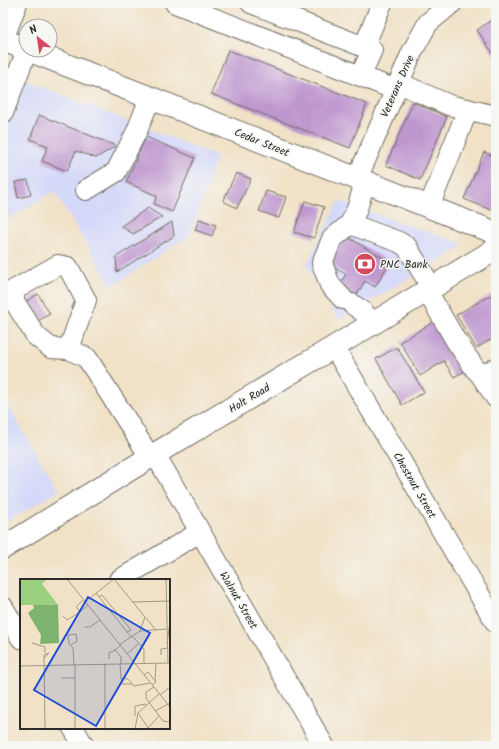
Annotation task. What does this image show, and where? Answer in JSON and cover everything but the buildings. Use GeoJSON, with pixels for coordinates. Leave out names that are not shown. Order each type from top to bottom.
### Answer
{"type":"FeatureCollection","features":[{"type":"Feature","properties":{"kind":"main road","name":"Cedar Street"},"geometry":{"type":"LineString","coordinates":[[3,40],[18,46]]}},
{"type":"Feature","properties":{"kind":"main road","name":"Cedar Street"},"geometry":{"type":"LineString","coordinates":[[48,58],[496,233]]}},
{"type":"Feature","properties":{"kind":"main road","name":"Holt Road"},"geometry":{"type":"LineString","coordinates":[[3,548],[152,455],[430,290],[496,249]]}},
{"type":"Feature","properties":{"kind":"street"},"geometry":{"type":"LineString","coordinates":[[3,40],[17,3]]}},
{"type":"Feature","properties":{"kind":"street"},"geometry":{"type":"LineString","coordinates":[[175,3],[361,76],[397,86],[449,105],[496,116]]}},
{"type":"Feature","properties":{"kind":"street"},"geometry":{"type":"LineString","coordinates":[[251,3],[372,50],[361,76]]}},
{"type":"Feature","properties":{"kind":"street"},"geometry":{"type":"LineString","coordinates":[[364,47],[382,3]]}},
{"type":"Feature","properties":{"kind":"street"},"geometry":{"type":"LineString","coordinates":[[428,24],[431,3]]}},
{"type":"Feature","properties":{"kind":"street","name":"Veterans Drive"},"geometry":{"type":"LineString","coordinates":[[350,224],[357,210],[361,181],[397,86],[413,50],[428,24],[452,3]]}},
{"type":"Feature","properties":{"kind":"street"},"geometry":{"type":"LineString","coordinates":[[3,113],[24,58]]}},
{"type":"Feature","properties":{"kind":"street"},"geometry":{"type":"LineString","coordinates":[[86,190],[116,172],[150,98]]}},
{"type":"Feature","properties":{"kind":"street"},"geometry":{"type":"LineString","coordinates":[[429,207],[468,109]]}},
{"type":"Feature","properties":{"kind":"street"},"geometry":{"type":"LineString","coordinates":[[374,323],[362,311],[330,285],[322,263],[332,239],[350,224],[399,242],[407,247],[456,341],[476,370],[488,371],[496,398]]}},
{"type":"Feature","properties":{"kind":"street","name":"Chestnut Street"},"geometry":{"type":"LineString","coordinates":[[334,347],[496,623]]}},
{"type":"Feature","properties":{"kind":"street","name":"Walnut Street"},"geometry":{"type":"LineString","coordinates":[[69,349],[87,358],[152,455],[200,532],[324,746]]}},
{"type":"Feature","properties":{"kind":"street"},"geometry":{"type":"LineString","coordinates":[[121,579],[200,532]]}},
{"type":"Feature","properties":{"kind":"street"},"geometry":{"type":"LineString","coordinates":[[3,608],[20,636]]}},
{"type":"Feature","properties":{"kind":"street"},"geometry":{"type":"LineString","coordinates":[[74,729],[84,746]]}},
{"type":"Feature","properties":{"kind":"shaded area"},"geometry":{"type":"Polygon","coordinates":[[[3,72],[217,156],[190,235],[112,286],[54,191],[3,222],[3,72]]]}},
{"type":"Feature","properties":{"kind":"shaded area"},"geometry":{"type":"Polygon","coordinates":[[[339,201],[460,243],[461,248],[338,320],[306,265],[339,201]]]}},
{"type":"Feature","properties":{"kind":"shaded area"},"geometry":{"type":"Polygon","coordinates":[[[3,398],[59,491],[3,524],[3,398]]]}},
{"type":"Feature","properties":{"kind":"place","name":"PNC Bank"},"geometry":{"type":"Point","coordinates":[365,264]}}]}
